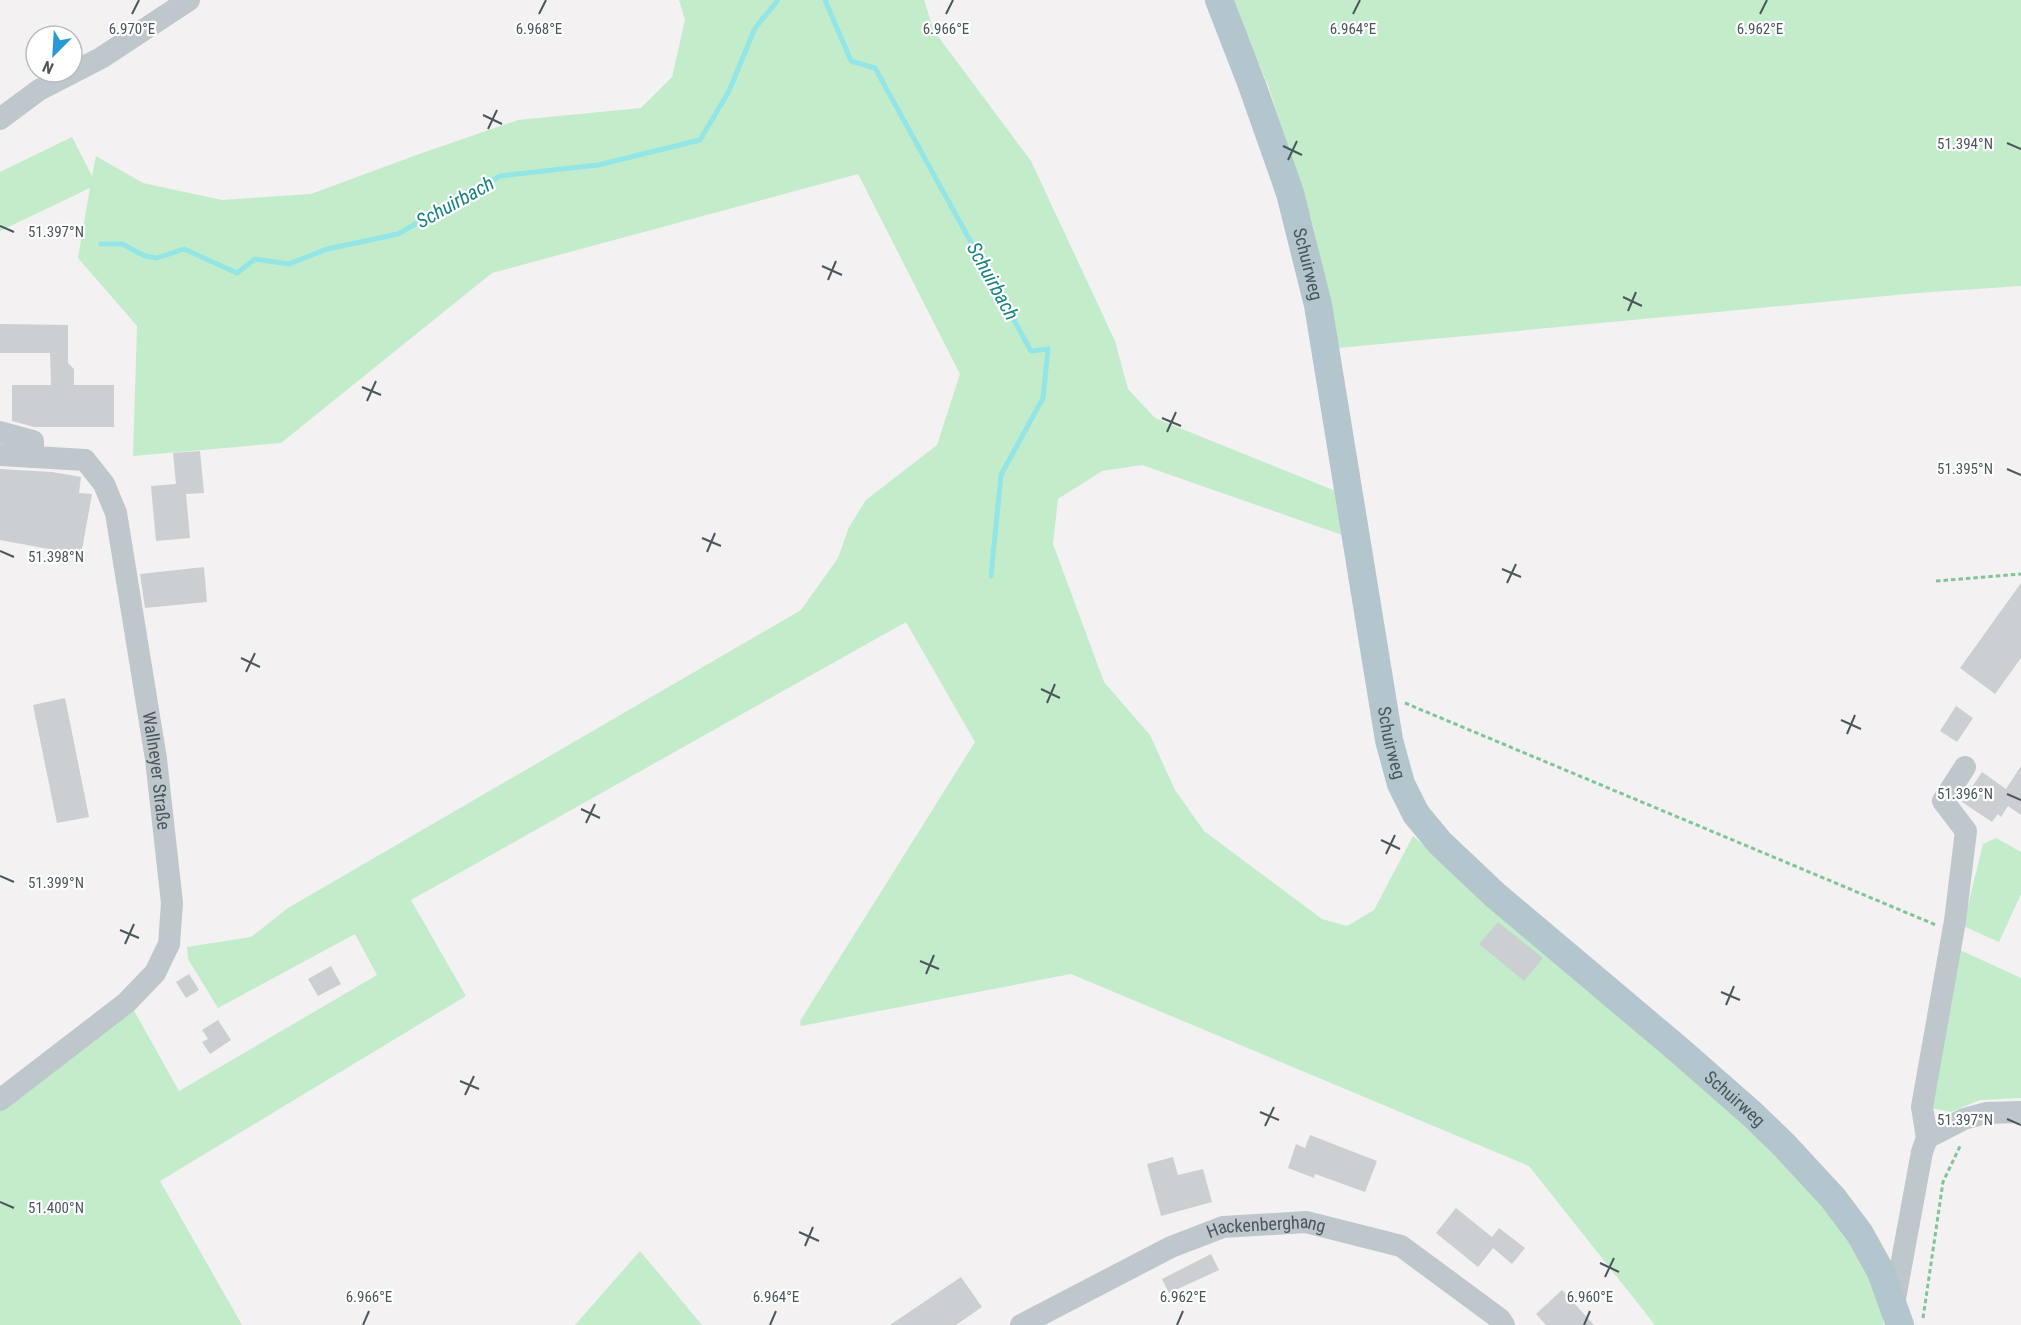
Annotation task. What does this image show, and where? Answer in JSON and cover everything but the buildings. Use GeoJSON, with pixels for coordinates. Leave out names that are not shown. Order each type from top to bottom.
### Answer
{"type":"FeatureCollection","features":[{"type":"Feature","properties":{"kind":"main road","name":"Schuirweg"},"geometry":{"type":"LineString","coordinates":[[1219,0],[1290,194],[1318,305],[1389,740],[1401,784],[1416,814],[1440,843],[1495,895],[1679,1050],[1784,1145],[1833,1198],[1860,1234],[1881,1272],[1897,1314]]}},
{"type":"Feature","properties":{"kind":"street"},"geometry":{"type":"LineString","coordinates":[[0,119],[39,90],[101,58],[189,0]]}},
{"type":"Feature","properties":{"kind":"street"},"geometry":{"type":"LineString","coordinates":[[0,432],[33,441],[33,457]]}},
{"type":"Feature","properties":{"kind":"street","name":"Wallneyer Straße"},"geometry":{"type":"LineString","coordinates":[[0,455],[85,460],[104,484],[116,513],[156,759],[172,903],[169,944],[155,973],[126,1003],[0,1100]]}},
{"type":"Feature","properties":{"kind":"street","name":"Schuirweg"},"geometry":{"type":"LineString","coordinates":[[1897,1314],[1922,1152],[1928,1138],[1922,1107],[1953,932],[1966,831],[1943,801],[1965,767]]}},
{"type":"Feature","properties":{"kind":"street"},"geometry":{"type":"LineString","coordinates":[[1928,1138],[1964,1119],[1986,1113],[2021,1112]]}},
{"type":"Feature","properties":{"kind":"street","name":"Hackenberghang"},"geometry":{"type":"LineString","coordinates":[[1021,1325],[1171,1247],[1223,1227],[1306,1222],[1401,1246],[1500,1319],[1504,1325]]}},
{"type":"Feature","properties":{"kind":"path"},"geometry":{"type":"LineString","coordinates":[[1936,581],[2021,574]]}},
{"type":"Feature","properties":{"kind":"path"},"geometry":{"type":"LineString","coordinates":[[1381,693],[1953,932]]}},
{"type":"Feature","properties":{"kind":"path"},"geometry":{"type":"LineString","coordinates":[[1923,1325],[1923,1312],[1943,1182],[1964,1137],[1964,1119]]}},
{"type":"Feature","properties":{"kind":"green space"},"geometry":{"type":"Polygon","coordinates":[[[679,0],[924,0],[934,31],[1031,161],[1115,341],[1128,389],[1155,418],[1338,492],[1345,536],[1142,465],[1102,471],[1058,499],[1053,544],[1104,682],[1150,735],[1175,790],[1204,831],[1322,919],[1347,926],[1374,910],[1413,836],[1614,1011],[1622,1002],[1782,1159],[1845,1234],[1875,1291],[1883,1325],[1655,1325],[1529,1166],[1071,974],[801,1026],[800,1021],[975,742],[906,622],[411,900],[466,996],[160,1181],[242,1325],[0,1325],[0,1109],[132,1007],[179,1091],[377,975],[355,934],[218,1008],[188,959],[187,947],[251,937],[288,908],[801,610],[838,558],[849,527],[866,500],[937,445],[960,374],[858,174],[492,273],[281,443],[133,456],[137,326],[78,258],[90,188],[0,231],[0,172],[72,137],[92,176],[96,156],[143,183],[222,200],[311,194],[518,120],[641,108],[672,77],[685,20],[679,0]]]}},
{"type":"Feature","properties":{"kind":"green space"},"geometry":{"type":"Polygon","coordinates":[[[1232,0],[2021,0],[2021,286],[1917,293],[1338,348],[1313,225],[1268,85],[1232,0]]]}},
{"type":"Feature","properties":{"kind":"green space"},"geometry":{"type":"Polygon","coordinates":[[[1996,838],[2021,852],[2021,894],[1999,942],[1963,926],[1983,844],[1996,838]]]}},
{"type":"Feature","properties":{"kind":"green space"},"geometry":{"type":"Polygon","coordinates":[[[1958,949],[2021,978],[2021,1098],[1980,1100],[1951,1112],[1931,1108],[1958,949]]]}},
{"type":"Feature","properties":{"kind":"green space"},"geometry":{"type":"Polygon","coordinates":[[[640,1251],[702,1325],[575,1325],[640,1251]]]}},
{"type":"Feature","properties":{"kind":"waterway","name":"Schuirbach"},"geometry":{"type":"LineString","coordinates":[[101,244],[122,244],[145,256],[157,258],[184,249],[237,273],[255,259],[289,264],[327,249],[398,234],[500,176],[598,165],[700,140],[729,91],[755,28],[778,0]]}},
{"type":"Feature","properties":{"kind":"waterway","name":"Schuirbach"},"geometry":{"type":"LineString","coordinates":[[825,0],[851,61],[875,68],[1031,351],[1048,349],[1043,398],[1001,475],[991,576]]}}]}
